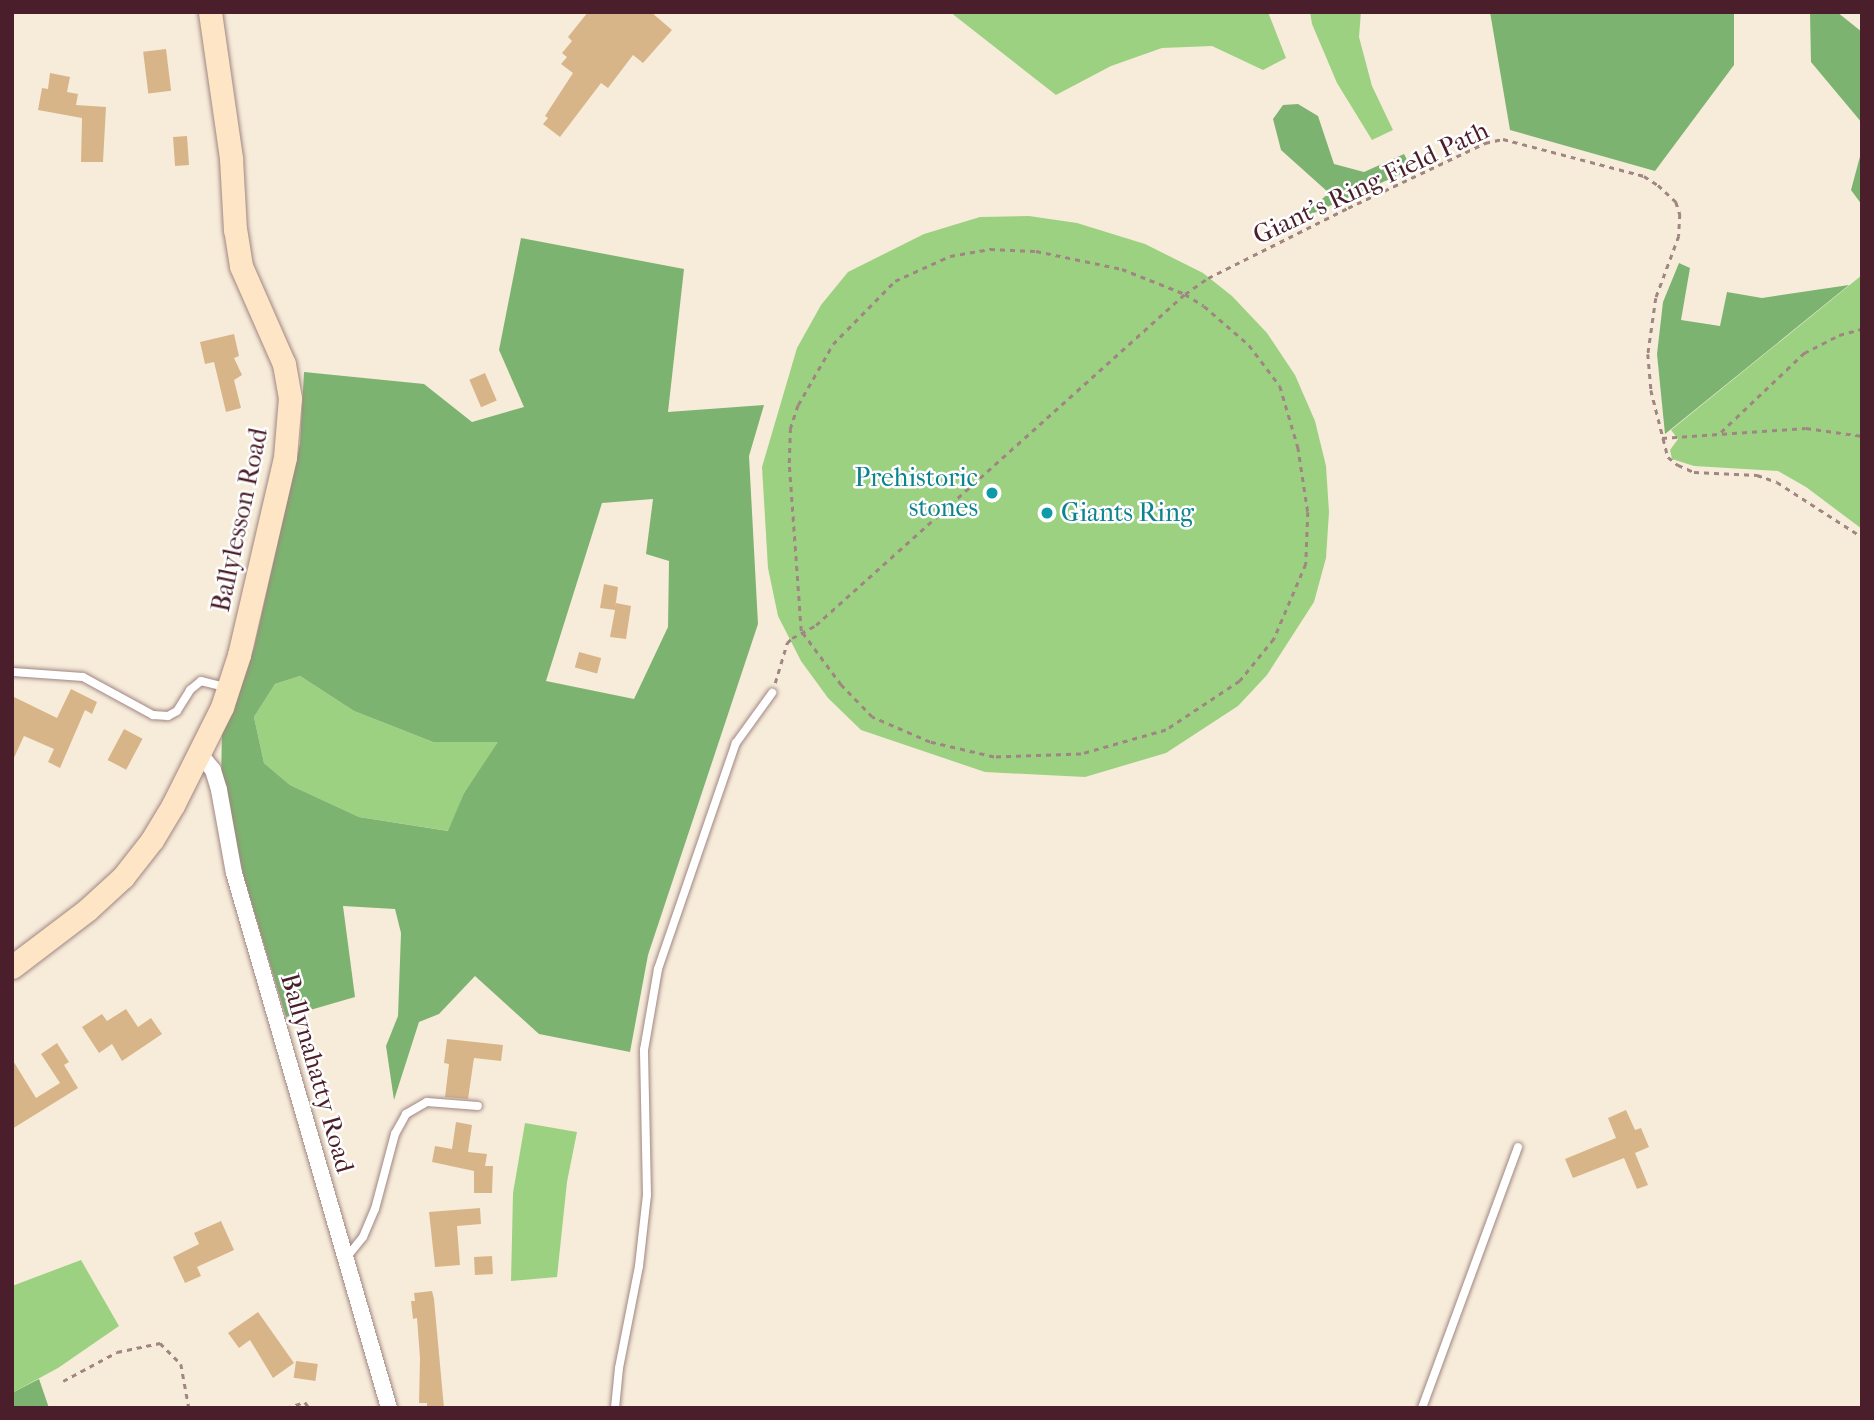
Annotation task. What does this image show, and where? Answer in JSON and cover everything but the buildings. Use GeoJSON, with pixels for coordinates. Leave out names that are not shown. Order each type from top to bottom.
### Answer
{"type":"FeatureCollection","features":[{"type":"Feature","properties":{"kind":"main road","name":"Ballylesson Road"},"geometry":{"type":"LineString","coordinates":[[12,967],[87,910],[123,877],[152,840],[200,754],[228,688],[254,596],[285,457],[290,398],[284,364],[241,267],[235,230],[229,145],[210,12]]}},
{"type":"Feature","properties":{"kind":"street","name":"Ballynahatty Road"},"geometry":{"type":"LineString","coordinates":[[200,754],[213,770],[219,790],[234,873],[389,1408]]}},
{"type":"Feature","properties":{"kind":"lane"},"geometry":{"type":"LineString","coordinates":[[13,672],[83,677],[153,715],[168,716],[177,711],[190,690],[201,681],[228,688]]}},
{"type":"Feature","properties":{"kind":"lane"},"geometry":{"type":"LineString","coordinates":[[615,1408],[619,1368],[639,1266],[647,1195],[644,1049],[658,969],[736,743],[772,693]]}},
{"type":"Feature","properties":{"kind":"lane"},"geometry":{"type":"LineString","coordinates":[[346,1258],[363,1237],[375,1209],[396,1134],[406,1114],[427,1102],[478,1106]]}},
{"type":"Feature","properties":{"kind":"lane"},"geometry":{"type":"LineString","coordinates":[[1422,1408],[1518,1147]]}},
{"type":"Feature","properties":{"kind":"path","name":"Giant's Ring Field Path"},"geometry":{"type":"LineString","coordinates":[[801,631],[816,625],[1185,294],[1208,278],[1485,143],[1503,139],[1644,176],[1671,194],[1680,215],[1679,236],[1657,298],[1648,354],[1661,438],[1668,457],[1694,472],[1757,475],[1777,482],[1862,537]]}},
{"type":"Feature","properties":{"kind":"path"},"geometry":{"type":"LineString","coordinates":[[990,249],[1036,251],[1122,269],[1185,294],[1249,345],[1280,386],[1298,447],[1308,512],[1306,564],[1274,639],[1240,681],[1166,730],[1081,754],[993,757],[930,742],[872,717],[841,685],[801,631],[789,463],[790,429],[798,405],[833,344],[895,281],[950,256],[990,249]]}},
{"type":"Feature","properties":{"kind":"path"},"geometry":{"type":"LineString","coordinates":[[1721,432],[1804,353],[1839,335],[1862,329]]}},
{"type":"Feature","properties":{"kind":"path"},"geometry":{"type":"LineString","coordinates":[[1661,438],[1806,428],[1862,436]]}},
{"type":"Feature","properties":{"kind":"path"},"geometry":{"type":"LineString","coordinates":[[772,693],[787,643],[801,631]]}},
{"type":"Feature","properties":{"kind":"path"},"geometry":{"type":"LineString","coordinates":[[63,1381],[117,1352],[160,1343],[181,1364],[190,1408]]}},
{"type":"Feature","properties":{"kind":"path"},"geometry":{"type":"LineString","coordinates":[[286,1408],[305,1402],[309,1408]]}},
{"type":"Feature","properties":{"kind":"green space"},"geometry":{"type":"Polygon","coordinates":[[[950,12],[1268,12],[1286,58],[1263,70],[1212,46],[1162,48],[1111,66],[1056,95],[950,12]]]}},
{"type":"Feature","properties":{"kind":"green space"},"geometry":{"type":"Polygon","coordinates":[[[1310,12],[1361,12],[1359,37],[1372,86],[1393,130],[1372,140],[1337,83],[1312,24],[1310,12]]]}},
{"type":"Feature","properties":{"kind":"green space"},"geometry":{"type":"Polygon","coordinates":[[[1490,12],[1734,12],[1734,65],[1655,171],[1510,130],[1490,12]]]}},
{"type":"Feature","properties":{"kind":"green space"},"geometry":{"type":"Polygon","coordinates":[[[1810,12],[1837,12],[1862,32],[1862,123],[1811,62],[1810,12]]]}},
{"type":"Feature","properties":{"kind":"green space"},"geometry":{"type":"Polygon","coordinates":[[[1298,104],[1318,116],[1334,164],[1364,172],[1404,154],[1412,169],[1296,221],[1329,193],[1281,150],[1273,119],[1283,105],[1298,104]]]}},
{"type":"Feature","properties":{"kind":"green space"},"geometry":{"type":"Polygon","coordinates":[[[1862,149],[1862,205],[1851,190],[1862,149]]]}},
{"type":"Feature","properties":{"kind":"green space"},"geometry":{"type":"Polygon","coordinates":[[[1029,216],[1077,223],[1145,244],[1203,273],[1232,296],[1267,333],[1295,375],[1315,421],[1326,466],[1329,512],[1326,558],[1314,602],[1267,675],[1238,706],[1166,753],[1085,777],[985,772],[861,730],[828,698],[801,661],[778,616],[768,568],[762,467],[797,348],[821,305],[848,272],[924,234],[980,217],[1029,216]]]}},
{"type":"Feature","properties":{"kind":"green space"},"geometry":{"type":"Polygon","coordinates":[[[521,238],[684,269],[668,412],[764,405],[749,456],[758,624],[648,955],[630,1052],[539,1034],[475,976],[439,1014],[419,1022],[394,1100],[386,1046],[398,1016],[401,933],[395,909],[343,906],[355,997],[286,1017],[244,878],[221,783],[222,731],[254,648],[300,444],[304,372],[424,384],[472,422],[524,407],[499,350],[521,238]],[[653,499],[602,503],[546,681],[634,699],[668,627],[669,561],[646,554],[653,499]],[[300,676],[275,684],[254,717],[264,763],[290,785],[359,817],[448,831],[464,793],[498,742],[433,742],[354,711],[300,676]]]}},
{"type":"Feature","properties":{"kind":"green space"},"geometry":{"type":"Polygon","coordinates":[[[1679,263],[1690,268],[1681,320],[1720,326],[1727,292],[1762,298],[1849,285],[1665,434],[1657,354],[1663,302],[1679,263]]]}},
{"type":"Feature","properties":{"kind":"green space"},"geometry":{"type":"Polygon","coordinates":[[[1862,275],[1862,529],[1806,487],[1778,471],[1694,466],[1672,459],[1670,450],[1678,439],[1671,430],[1862,275]]]}},
{"type":"Feature","properties":{"kind":"green space"},"geometry":{"type":"Polygon","coordinates":[[[300,676],[354,711],[433,742],[499,742],[464,793],[449,831],[359,817],[290,785],[264,763],[254,717],[275,684],[300,676]]]}},
{"type":"Feature","properties":{"kind":"green space"},"geometry":{"type":"Polygon","coordinates":[[[525,1123],[577,1132],[567,1182],[557,1277],[511,1281],[513,1193],[525,1123]]]}},
{"type":"Feature","properties":{"kind":"green space"},"geometry":{"type":"Polygon","coordinates":[[[81,1260],[119,1326],[58,1368],[12,1393],[12,1286],[81,1260]]]}},
{"type":"Feature","properties":{"kind":"green space"},"geometry":{"type":"Polygon","coordinates":[[[39,1379],[49,1408],[12,1408],[12,1393],[39,1379]]]}},
{"type":"Feature","properties":{"kind":"place","name":"Prehistoric stones"},"geometry":{"type":"Point","coordinates":[992,493]}},
{"type":"Feature","properties":{"kind":"place","name":"Giants Ring"},"geometry":{"type":"Point","coordinates":[1047,513]}}]}
